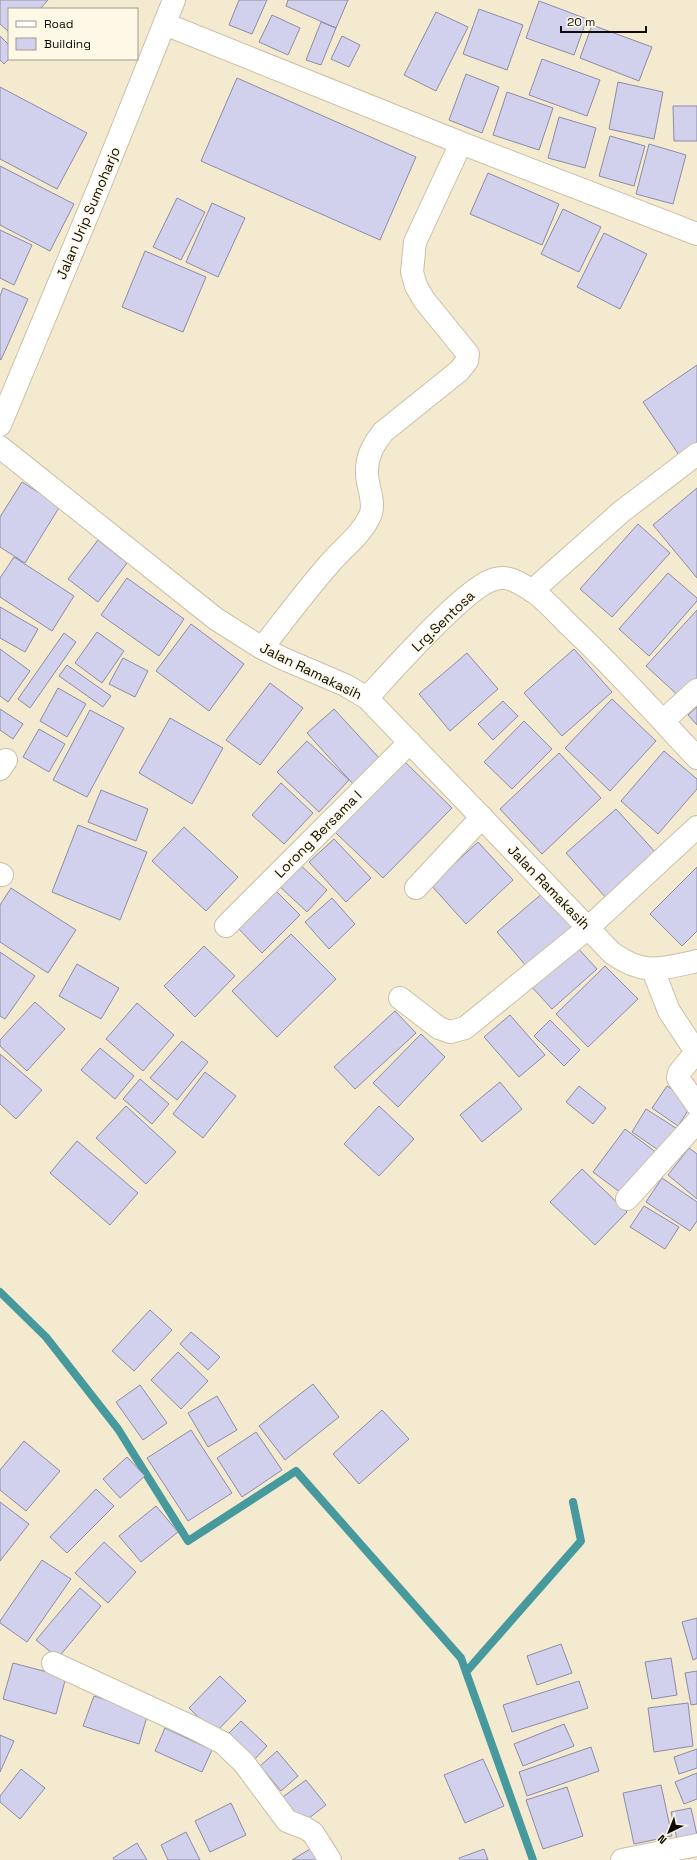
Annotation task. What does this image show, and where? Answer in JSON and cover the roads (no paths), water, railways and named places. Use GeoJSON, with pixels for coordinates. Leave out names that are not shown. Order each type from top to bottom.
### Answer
{"type":"FeatureCollection","features":[{"type":"Feature","properties":{"kind":"street","name":"Jalan Urip Sumoharjo"},"geometry":{"type":"LineString","coordinates":[[0,426],[174,0]]}},
{"type":"Feature","properties":{"kind":"street"},"geometry":{"type":"LineString","coordinates":[[165,24],[697,234]]}},
{"type":"Feature","properties":{"kind":"street"},"geometry":{"type":"LineString","coordinates":[[262,648],[331,562],[355,538],[371,514],[371,498],[367,475],[369,456],[373,445],[383,432],[459,371],[467,361],[468,354],[424,300],[416,286],[412,272],[415,242],[461,142]]}},
{"type":"Feature","properties":{"kind":"street","name":"Jalan Ramakasih"},"geometry":{"type":"LineString","coordinates":[[0,447],[216,619],[262,648],[345,685],[367,698],[612,953],[626,963],[653,970],[697,961]]}},
{"type":"Feature","properties":{"kind":"street"},"geometry":{"type":"LineString","coordinates":[[532,591],[621,512],[697,454]]}},
{"type":"Feature","properties":{"kind":"street","name":"Lrg.Sentosa"},"geometry":{"type":"LineString","coordinates":[[367,698],[473,590],[494,579],[503,577],[514,580],[532,591],[593,648],[697,758]]}},
{"type":"Feature","properties":{"kind":"street"},"geometry":{"type":"LineString","coordinates":[[663,721],[697,690]]}},
{"type":"Feature","properties":{"kind":"street","name":"Lorong Bersama I"},"geometry":{"type":"LineString","coordinates":[[226,926],[410,742]]}},
{"type":"Feature","properties":{"kind":"street"},"geometry":{"type":"LineString","coordinates":[[416,888],[482,817]]}},
{"type":"Feature","properties":{"kind":"street"},"geometry":{"type":"LineString","coordinates":[[400,998],[439,1028],[450,1032],[465,1028],[588,928],[697,827]]}},
{"type":"Feature","properties":{"kind":"street"},"geometry":{"type":"LineString","coordinates":[[653,970],[669,1011],[696,1052],[679,1073],[678,1078],[697,1105]]}},
{"type":"Feature","properties":{"kind":"street"},"geometry":{"type":"LineString","coordinates":[[627,1199],[697,1122]]}},
{"type":"Feature","properties":{"kind":"street"},"geometry":{"type":"LineString","coordinates":[[54,1663],[223,1743],[244,1763],[287,1821],[305,1828],[312,1833],[330,1860]]}},
{"type":"Feature","properties":{"kind":"street"},"geometry":{"type":"LineString","coordinates":[[622,1860],[697,1845]]}},
{"type":"Feature","properties":{"kind":"waterway"},"geometry":{"type":"LineString","coordinates":[[0,1292],[46,1337],[118,1429],[188,1541],[296,1471],[461,1658],[533,1860]]}},
{"type":"Feature","properties":{"kind":"waterway"},"geometry":{"type":"LineString","coordinates":[[466,1672],[581,1541],[573,1502]]}}]}
